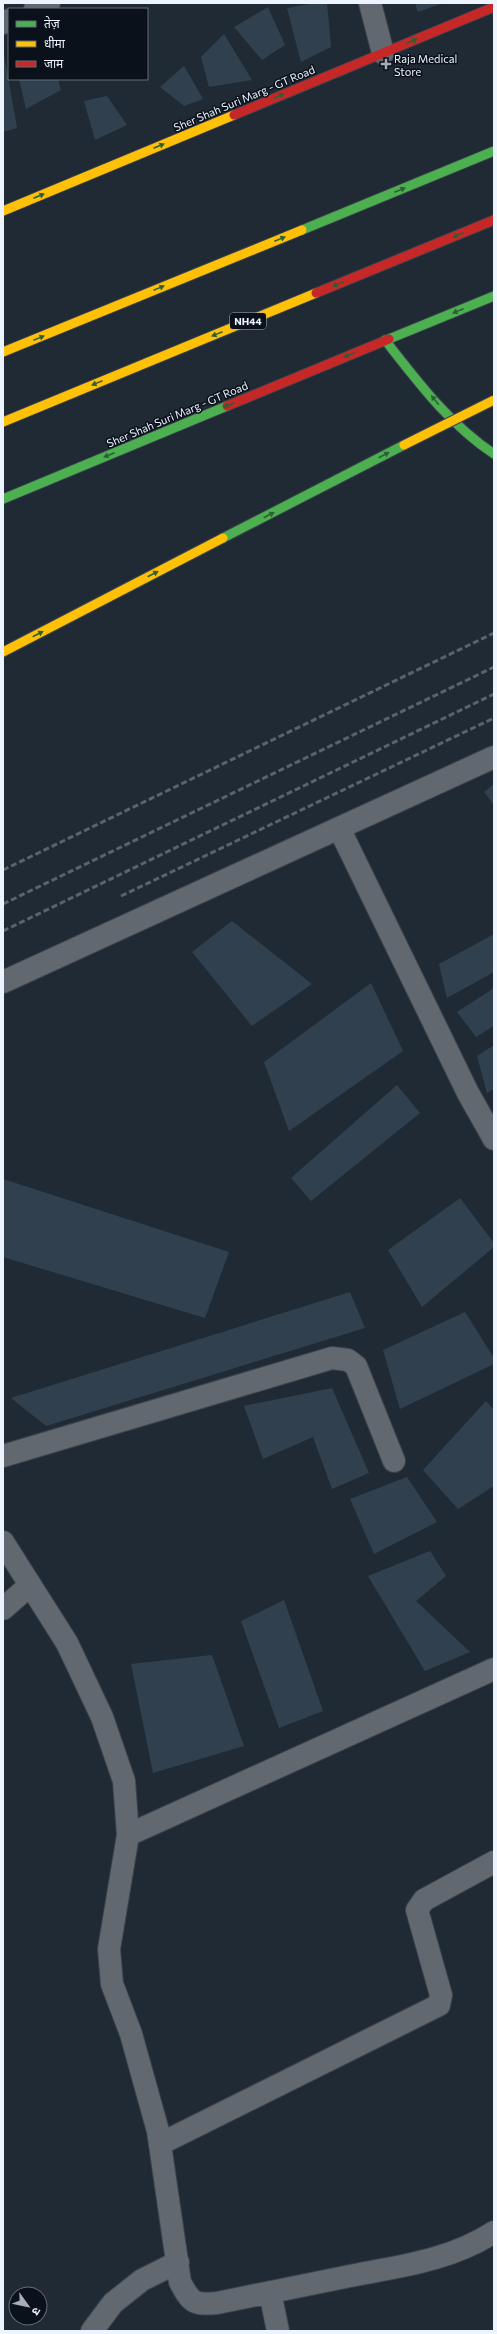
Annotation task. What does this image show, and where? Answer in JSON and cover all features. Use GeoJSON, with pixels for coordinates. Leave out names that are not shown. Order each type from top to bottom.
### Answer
{"type":"FeatureCollection","features":[{"type":"Feature","properties":{"kind":"main road","name":"Sher Shah Suri Marg - GT Road"},"geometry":{"type":"LineString","coordinates":[[3,211],[494,7]]}},
{"type":"Feature","properties":{"kind":"main road"},"geometry":{"type":"LineString","coordinates":[[3,352],[494,151]]}},
{"type":"Feature","properties":{"kind":"main road","name":"NH44"},"geometry":{"type":"LineString","coordinates":[[3,422],[494,220]]}},
{"type":"Feature","properties":{"kind":"main road","name":"Sher Shah Suri Marg - GT Road"},"geometry":{"type":"LineString","coordinates":[[3,499],[494,296]]}},
{"type":"Feature","properties":{"kind":"main road"},"geometry":{"type":"LineString","coordinates":[[385,340],[453,422],[479,445],[494,454]]}},
{"type":"Feature","properties":{"kind":"main road"},"geometry":{"type":"LineString","coordinates":[[3,652],[494,400]]}},
{"type":"Feature","properties":{"kind":"street"},"geometry":{"type":"LineString","coordinates":[[37,8],[49,3]]}},
{"type":"Feature","properties":{"kind":"street"},"geometry":{"type":"LineString","coordinates":[[370,3],[383,53]]}},
{"type":"Feature","properties":{"kind":"street"},"geometry":{"type":"LineString","coordinates":[[3,982],[494,757]]}},
{"type":"Feature","properties":{"kind":"street"},"geometry":{"type":"LineString","coordinates":[[339,828],[468,1093],[494,1139]]}},
{"type":"Feature","properties":{"kind":"street"},"geometry":{"type":"LineString","coordinates":[[3,1456],[332,1358],[348,1360],[356,1366],[394,1461]]}},
{"type":"Feature","properties":{"kind":"street"},"geometry":{"type":"LineString","coordinates":[[3,1542],[67,1642],[102,1717],[124,1781],[128,1836],[109,1949],[112,1984],[131,2034],[160,2144],[180,2282],[188,2297],[199,2304],[270,2292],[448,2254],[494,2232]]}},
{"type":"Feature","properties":{"kind":"street"},"geometry":{"type":"LineString","coordinates":[[3,1609],[30,1585]]}},
{"type":"Feature","properties":{"kind":"street"},"geometry":{"type":"LineString","coordinates":[[128,1836],[494,1669]]}},
{"type":"Feature","properties":{"kind":"street"},"geometry":{"type":"LineString","coordinates":[[160,2144],[439,2005],[441,1995],[416,1914],[418,1905],[494,1862]]}},
{"type":"Feature","properties":{"kind":"street"},"geometry":{"type":"LineString","coordinates":[[92,2331],[113,2303],[142,2280],[178,2262]]}},
{"type":"Feature","properties":{"kind":"street"},"geometry":{"type":"LineString","coordinates":[[270,2292],[278,2331]]}},
{"type":"Feature","properties":{"kind":"building"},"geometry":{"type":"Polygon","coordinates":[[[315,3],[327,3],[331,47],[301,62],[287,8],[315,3]]]}},
{"type":"Feature","properties":{"kind":"building"},"geometry":{"type":"Polygon","coordinates":[[[415,3],[443,3],[418,12],[415,3]]]}},
{"type":"Feature","properties":{"kind":"building"},"geometry":{"type":"Polygon","coordinates":[[[268,7],[285,45],[262,60],[234,27],[268,7]]]}},
{"type":"Feature","properties":{"kind":"building"},"geometry":{"type":"Polygon","coordinates":[[[224,34],[252,80],[209,87],[201,57],[224,34]]]}},
{"type":"Feature","properties":{"kind":"building"},"geometry":{"type":"Polygon","coordinates":[[[4,54],[17,128],[3,132],[4,54]]]}},
{"type":"Feature","properties":{"kind":"building"},"geometry":{"type":"Polygon","coordinates":[[[184,66],[203,99],[184,106],[160,87],[184,66]]]}},
{"type":"Feature","properties":{"kind":"building"},"geometry":{"type":"Polygon","coordinates":[[[19,80],[58,80],[61,90],[26,109],[19,80]]]}},
{"type":"Feature","properties":{"kind":"building"},"geometry":{"type":"Polygon","coordinates":[[[107,96],[127,125],[95,140],[84,101],[107,96]]]}},
{"type":"Feature","properties":{"kind":"building"},"geometry":{"type":"Polygon","coordinates":[[[494,784],[494,805],[484,792],[494,784]]]}},
{"type":"Feature","properties":{"kind":"building"},"geometry":{"type":"Polygon","coordinates":[[[232,921],[312,984],[252,1026],[192,952],[232,921]]]}},
{"type":"Feature","properties":{"kind":"building"},"geometry":{"type":"Polygon","coordinates":[[[494,934],[494,972],[447,998],[439,964],[494,934]]]}},
{"type":"Feature","properties":{"kind":"building"},"geometry":{"type":"Polygon","coordinates":[[[371,983],[403,1051],[289,1131],[264,1062],[371,983]]]}},
{"type":"Feature","properties":{"kind":"building"},"geometry":{"type":"Polygon","coordinates":[[[494,988],[494,1026],[476,1037],[457,1012],[494,988]]]}},
{"type":"Feature","properties":{"kind":"building"},"geometry":{"type":"Polygon","coordinates":[[[494,1045],[494,1089],[487,1093],[477,1056],[494,1045]]]}},
{"type":"Feature","properties":{"kind":"building"},"geometry":{"type":"Polygon","coordinates":[[[397,1085],[420,1113],[311,1201],[291,1178],[397,1085]]]}},
{"type":"Feature","properties":{"kind":"building"},"geometry":{"type":"Polygon","coordinates":[[[3,1179],[229,1252],[205,1318],[3,1257],[3,1179]]]}},
{"type":"Feature","properties":{"kind":"building"},"geometry":{"type":"Polygon","coordinates":[[[460,1198],[494,1243],[494,1247],[422,1307],[388,1250],[460,1198]]]}},
{"type":"Feature","properties":{"kind":"building"},"geometry":{"type":"Polygon","coordinates":[[[350,1292],[365,1328],[46,1426],[11,1398],[350,1292]]]}},
{"type":"Feature","properties":{"kind":"building"},"geometry":{"type":"Polygon","coordinates":[[[465,1312],[494,1358],[494,1364],[400,1409],[383,1350],[465,1312]]]}},
{"type":"Feature","properties":{"kind":"building"},"geometry":{"type":"Polygon","coordinates":[[[332,1388],[369,1473],[332,1489],[313,1437],[263,1459],[244,1406],[332,1388]]]}},
{"type":"Feature","properties":{"kind":"building"},"geometry":{"type":"Polygon","coordinates":[[[486,1401],[494,1410],[494,1486],[458,1509],[423,1470],[486,1401]]]}},
{"type":"Feature","properties":{"kind":"building"},"geometry":{"type":"Polygon","coordinates":[[[407,1477],[437,1522],[374,1554],[350,1499],[407,1477]]]}},
{"type":"Feature","properties":{"kind":"building"},"geometry":{"type":"Polygon","coordinates":[[[430,1551],[446,1576],[416,1601],[470,1652],[425,1671],[368,1576],[430,1551]]]}},
{"type":"Feature","properties":{"kind":"building"},"geometry":{"type":"Polygon","coordinates":[[[284,1600],[323,1711],[279,1728],[241,1621],[284,1600]]]}},
{"type":"Feature","properties":{"kind":"building"},"geometry":{"type":"Polygon","coordinates":[[[212,1655],[244,1746],[153,1773],[131,1664],[212,1655]]]}},
{"type":"Feature","properties":{"kind":"railway"},"geometry":{"type":"LineString","coordinates":[[3,870],[494,633]]}},
{"type":"Feature","properties":{"kind":"railway"},"geometry":{"type":"LineString","coordinates":[[3,904],[494,667]]}},
{"type":"Feature","properties":{"kind":"railway"},"geometry":{"type":"LineString","coordinates":[[3,931],[494,694]]}},
{"type":"Feature","properties":{"kind":"railway"},"geometry":{"type":"LineString","coordinates":[[121,896],[494,718]]}},
{"type":"Feature","properties":{"kind":"traffic: fast"},"geometry":{"type":"LineString","coordinates":[[302,230],[494,151]]}},
{"type":"Feature","properties":{"kind":"traffic: fast"},"geometry":{"type":"LineString","coordinates":[[389,339],[494,296]]}},
{"type":"Feature","properties":{"kind":"traffic: fast"},"geometry":{"type":"LineString","coordinates":[[385,340],[422,387],[448,416],[494,454]]}},
{"type":"Feature","properties":{"kind":"traffic: fast"},"geometry":{"type":"LineString","coordinates":[[3,499],[227,406]]}},
{"type":"Feature","properties":{"kind":"traffic: fast"},"geometry":{"type":"LineString","coordinates":[[223,538],[404,445]]}},
{"type":"Feature","properties":{"kind":"traffic: slow"},"geometry":{"type":"LineString","coordinates":[[3,211],[234,115]]}},
{"type":"Feature","properties":{"kind":"traffic: slow"},"geometry":{"type":"LineString","coordinates":[[3,352],[302,230]]}},
{"type":"Feature","properties":{"kind":"traffic: slow"},"geometry":{"type":"LineString","coordinates":[[3,422],[316,293]]}},
{"type":"Feature","properties":{"kind":"traffic: slow"},"geometry":{"type":"LineString","coordinates":[[404,445],[494,400]]}},
{"type":"Feature","properties":{"kind":"traffic: slow"},"geometry":{"type":"LineString","coordinates":[[3,652],[223,538]]}},
{"type":"Feature","properties":{"kind":"traffic: jam"},"geometry":{"type":"LineString","coordinates":[[234,115],[494,7]]}},
{"type":"Feature","properties":{"kind":"traffic: jam"},"geometry":{"type":"LineString","coordinates":[[316,293],[494,220]]}},
{"type":"Feature","properties":{"kind":"traffic: jam"},"geometry":{"type":"LineString","coordinates":[[227,406],[389,339]]}},
{"type":"Feature","properties":{"kind":"place","name":"Raja Medical Store"},"geometry":{"type":"Point","coordinates":[386,64]}}]}
